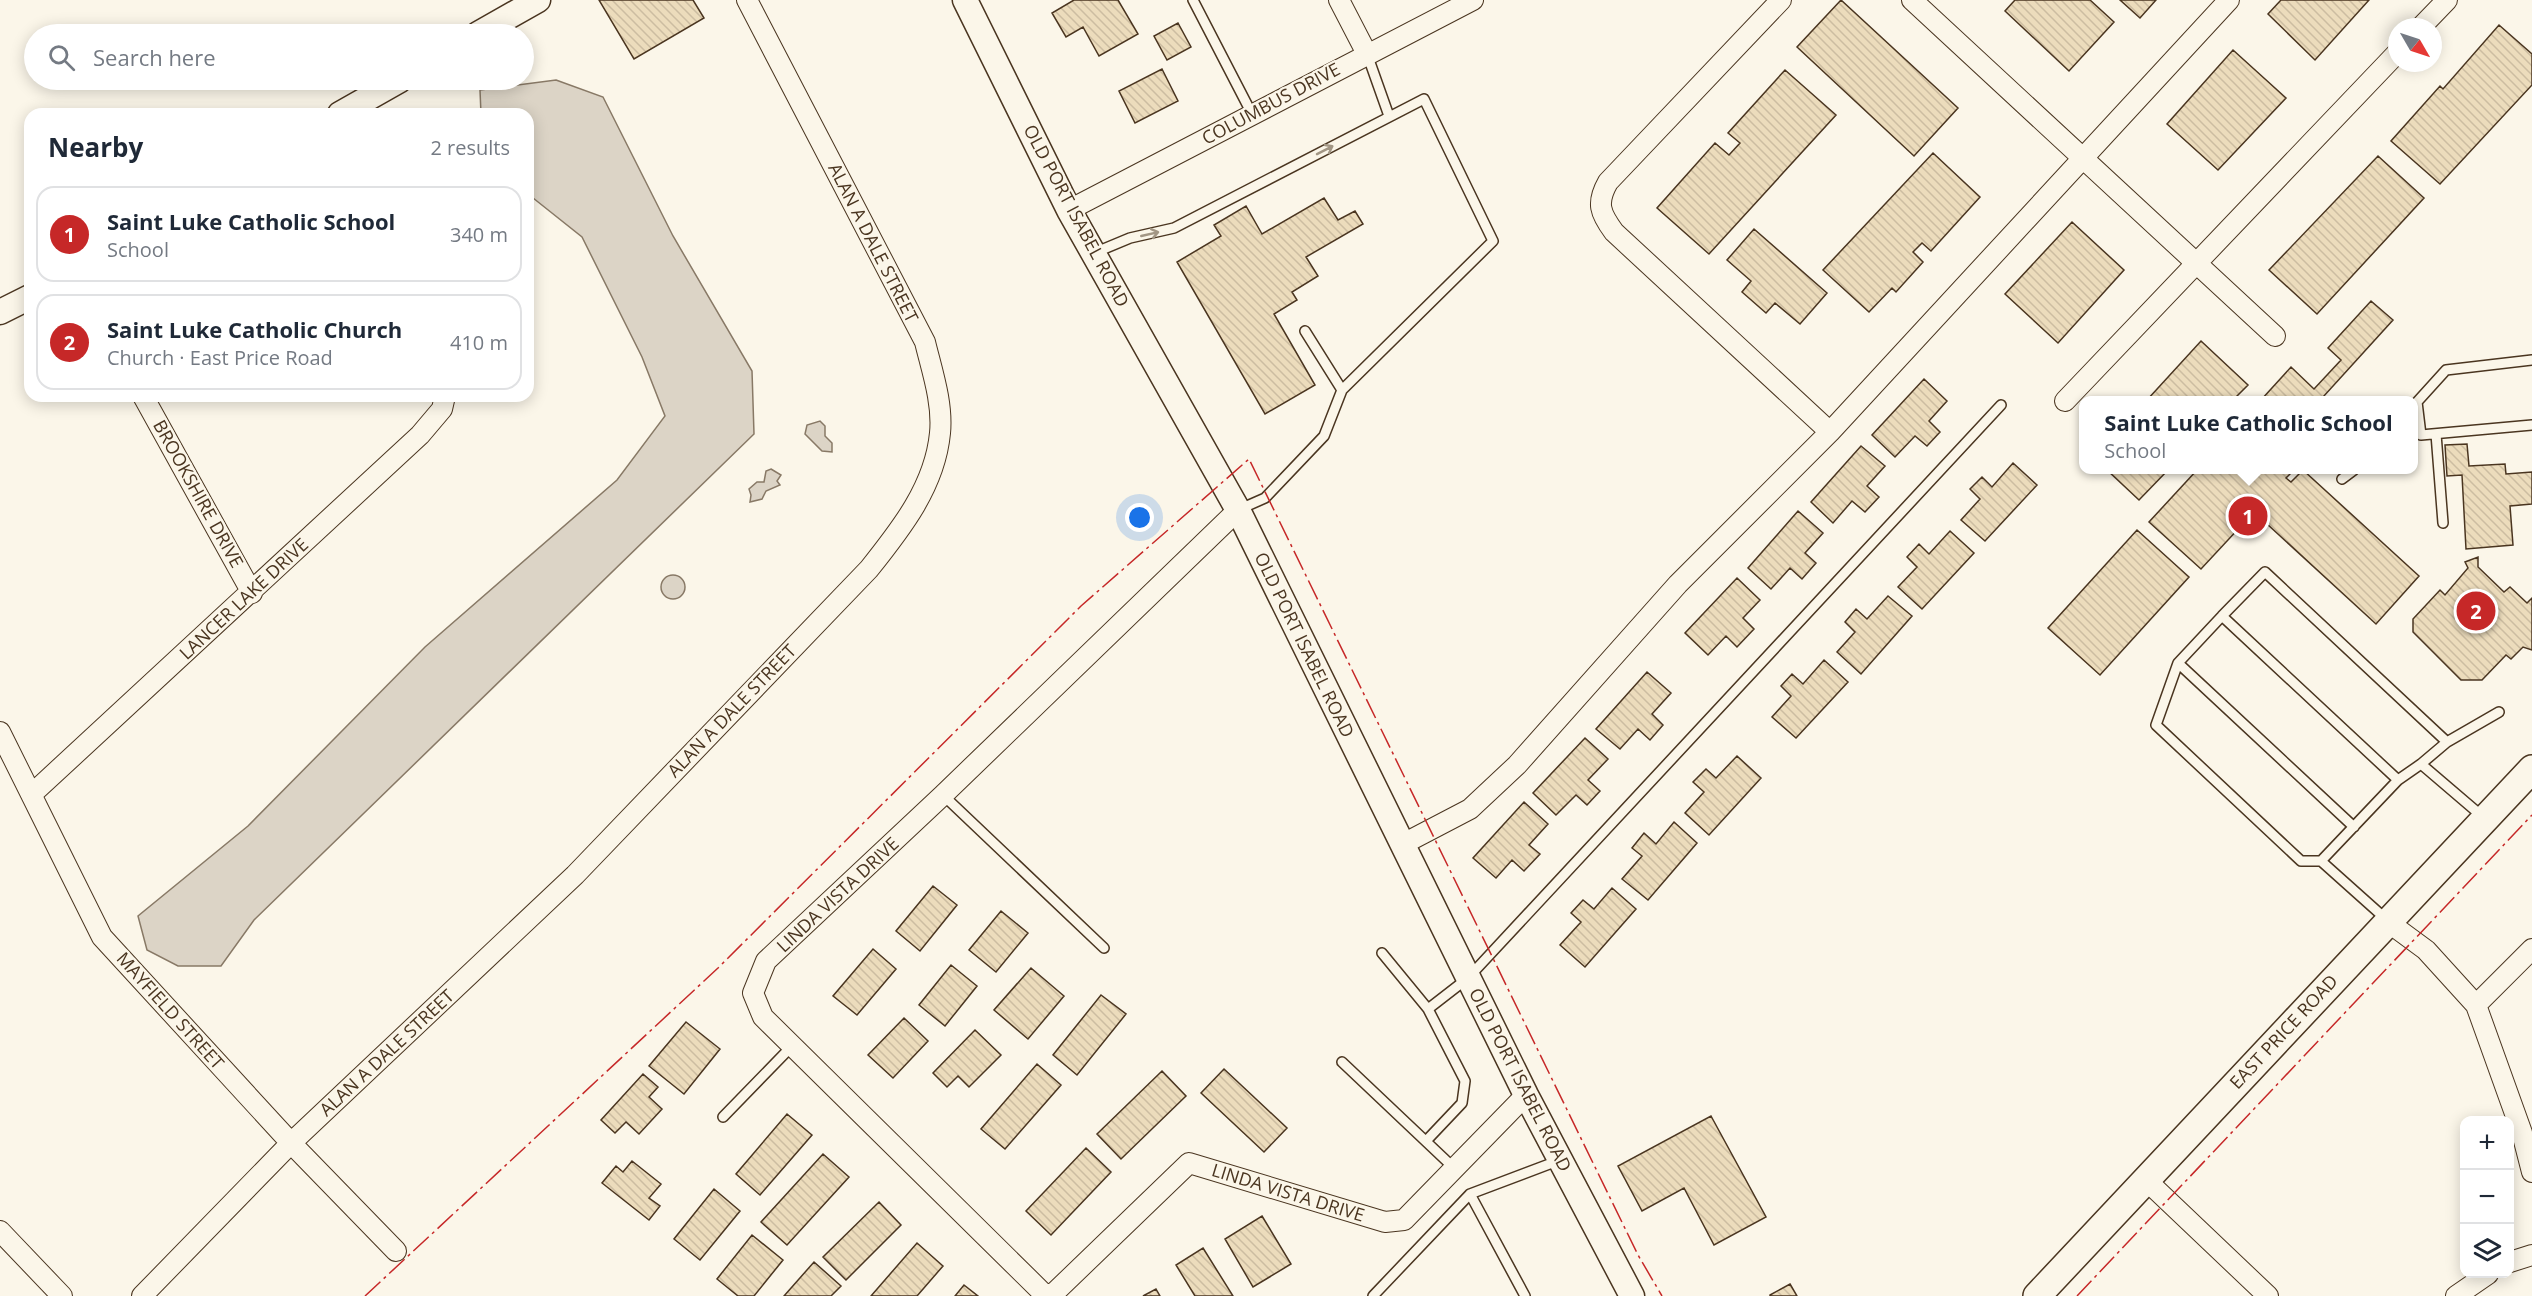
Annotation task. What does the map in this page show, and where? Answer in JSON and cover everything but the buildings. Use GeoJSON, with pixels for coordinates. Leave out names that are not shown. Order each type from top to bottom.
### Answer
{"type":"FeatureCollection","features":[{"type":"Feature","properties":{"kind":"main road","name":"EAST PRICE ROAD"},"geometry":{"type":"LineString","coordinates":[[2037,1296],[2532,769]]}},
{"type":"Feature","properties":{"kind":"street"},"geometry":{"type":"LineString","coordinates":[[496,24],[538,0]]}},
{"type":"Feature","properties":{"kind":"street","name":"ALAN A DALE STREET"},"geometry":{"type":"LineString","coordinates":[[142,1296],[291,1143],[583,867],[869,569],[905,524],[928,481],[941,432],[937,389],[925,342],[747,0]]}},
{"type":"Feature","properties":{"kind":"street","name":"OLD PORT ISABEL ROAD"},"geometry":{"type":"LineString","coordinates":[[965,0],[1070,210],[1238,510],[1526,1095],[1632,1296]]}},
{"type":"Feature","properties":{"kind":"street"},"geometry":{"type":"LineString","coordinates":[[1339,0],[1367,54]]}},
{"type":"Feature","properties":{"kind":"street","name":"COLUMBUS DRIVE"},"geometry":{"type":"LineString","coordinates":[[1070,210],[1473,0]]}},
{"type":"Feature","properties":{"kind":"street"},"geometry":{"type":"LineString","coordinates":[[1781,0],[1608,182],[1600,197],[1599,206],[1602,217],[1614,232],[1830,432]]}},
{"type":"Feature","properties":{"kind":"street"},"geometry":{"type":"LineString","coordinates":[[1912,0],[2080,159],[2275,336]]}},
{"type":"Feature","properties":{"kind":"street"},"geometry":{"type":"LineString","coordinates":[[1403,844],[1470,809],[1517,765],[1678,584],[1830,432],[2229,0]]}},
{"type":"Feature","properties":{"kind":"street"},"geometry":{"type":"LineString","coordinates":[[2430,18],[2447,0]]}},
{"type":"Feature","properties":{"kind":"street"},"geometry":{"type":"LineString","coordinates":[[2065,401],[2388,61]]}},
{"type":"Feature","properties":{"kind":"street"},"geometry":{"type":"LineString","coordinates":[[351,108],[382,90]]}},
{"type":"Feature","properties":{"kind":"street"},"geometry":{"type":"LineString","coordinates":[[0,312],[24,300]]}},
{"type":"Feature","properties":{"kind":"street","name":"BROOKSHIRE DRIVE"},"geometry":{"type":"LineString","coordinates":[[146,402],[252,593]]}},
{"type":"Feature","properties":{"kind":"street","name":"LANCER LAKE DRIVE"},"geometry":{"type":"LineString","coordinates":[[32,794],[252,593],[420,435],[442,409],[444,402]]}},
{"type":"Feature","properties":{"kind":"street","name":"LINDA VISTA DRIVE"},"geometry":{"type":"LineString","coordinates":[[1046,1296],[763,1017],[753,993],[766,961],[943,795],[1238,510]]}},
{"type":"Feature","properties":{"kind":"street","name":"MAYFIELD STREET"},"geometry":{"type":"LineString","coordinates":[[0,732],[102,937],[291,1143],[396,1251]]}},
{"type":"Feature","properties":{"kind":"street"},"geometry":{"type":"LineString","coordinates":[[2388,922],[2426,950],[2476,1005],[2528,1136],[2532,1172]]}},
{"type":"Feature","properties":{"kind":"street"},"geometry":{"type":"LineString","coordinates":[[2476,1005],[2532,949]]}},
{"type":"Feature","properties":{"kind":"street","name":"LINDA VISTA DRIVE"},"geometry":{"type":"LineString","coordinates":[[1051,1296],[1189,1163],[1385,1222],[1404,1220],[1526,1095]]}},
{"type":"Feature","properties":{"kind":"street"},"geometry":{"type":"LineString","coordinates":[[2146,1179],[2268,1296]]}},
{"type":"Feature","properties":{"kind":"street"},"geometry":{"type":"LineString","coordinates":[[0,1231],[62,1296]]}},
{"type":"Feature","properties":{"kind":"street"},"geometry":{"type":"LineString","coordinates":[[2514,1261],[2532,1255]]}},
{"type":"Feature","properties":{"kind":"street"},"geometry":{"type":"LineString","coordinates":[[2456,1296],[2482,1278]]}},
{"type":"Feature","properties":{"kind":"lane"},"geometry":{"type":"LineString","coordinates":[[1193,0],[1252,114]]}},
{"type":"Feature","properties":{"kind":"lane"},"geometry":{"type":"LineString","coordinates":[[1367,54],[1389,116]]}},
{"type":"Feature","properties":{"kind":"lane"},"geometry":{"type":"LineString","coordinates":[[1094,252],[1130,238],[1174,228],[1424,99],[1493,241],[1342,390],[1324,436],[1265,498],[1238,510]]}},
{"type":"Feature","properties":{"kind":"lane"},"geometry":{"type":"LineString","coordinates":[[1305,331],[1342,390]]}},
{"type":"Feature","properties":{"kind":"lane"},"geometry":{"type":"LineString","coordinates":[[2418,400],[2446,370],[2532,360]]}},
{"type":"Feature","properties":{"kind":"lane"},"geometry":{"type":"LineString","coordinates":[[1428,1009],[1468,978],[2001,405]]}},
{"type":"Feature","properties":{"kind":"lane"},"geometry":{"type":"LineString","coordinates":[[2418,436],[2532,425]]}},
{"type":"Feature","properties":{"kind":"lane"},"geometry":{"type":"LineString","coordinates":[[2436,434],[2443,523]]}},
{"type":"Feature","properties":{"kind":"lane"},"geometry":{"type":"LineString","coordinates":[[2342,479],[2349,474]]}},
{"type":"Feature","properties":{"kind":"lane"},"geometry":{"type":"LineString","coordinates":[[2388,922],[2321,861],[2301,861],[2156,725],[2178,663],[2265,572],[2447,742]]}},
{"type":"Feature","properties":{"kind":"lane"},"geometry":{"type":"LineString","coordinates":[[2222,616],[2397,780]]}},
{"type":"Feature","properties":{"kind":"lane"},"geometry":{"type":"LineString","coordinates":[[2178,663],[2354,827]]}},
{"type":"Feature","properties":{"kind":"lane"},"geometry":{"type":"LineString","coordinates":[[2321,861],[2397,780],[2447,742],[2499,712]]}},
{"type":"Feature","properties":{"kind":"lane"},"geometry":{"type":"LineString","coordinates":[[2421,764],[2485,819]]}},
{"type":"Feature","properties":{"kind":"lane"},"geometry":{"type":"LineString","coordinates":[[943,795],[1104,948]]}},
{"type":"Feature","properties":{"kind":"lane"},"geometry":{"type":"LineString","coordinates":[[1382,953],[1428,1009],[1465,1081],[1462,1103],[1426,1141]]}},
{"type":"Feature","properties":{"kind":"lane"},"geometry":{"type":"LineString","coordinates":[[723,1117],[792,1046]]}},
{"type":"Feature","properties":{"kind":"lane"},"geometry":{"type":"LineString","coordinates":[[1342,1062],[1454,1168]]}},
{"type":"Feature","properties":{"kind":"lane"},"geometry":{"type":"LineString","coordinates":[[1372,1296],[1470,1194],[1560,1160]]}},
{"type":"Feature","properties":{"kind":"lane"},"geometry":{"type":"LineString","coordinates":[[1470,1194],[1525,1296]]}},
{"type":"Feature","properties":{"kind":"shaded area"},"geometry":{"type":"Polygon","coordinates":[[[556,80],[603,97],[673,236],[752,371],[754,434],[254,920],[221,966],[178,966],[147,950],[138,916],[248,826],[425,647],[617,480],[665,416],[642,357],[582,237],[534,199],[534,108],[481,108],[480,90],[534,90],[534,83],[556,80]]]}},
{"type":"Feature","properties":{"kind":"shaded area"},"geometry":{"type":"Polygon","coordinates":[[[820,421],[825,426],[825,436],[832,443],[832,452],[822,451],[805,434],[807,425],[820,421]]]}},
{"type":"Feature","properties":{"kind":"shaded area"},"geometry":{"type":"Polygon","coordinates":[[[771,469],[781,475],[777,481],[780,485],[766,491],[762,499],[750,502],[749,489],[757,482],[764,482],[766,471],[771,469]]]}},
{"type":"Feature","properties":{"kind":"shaded area"},"geometry":{"type":"Polygon","coordinates":[[[673,575],[682,578],[685,587],[682,596],[673,599],[664,596],[661,587],[664,578],[673,575]]]}},
{"type":"Feature","properties":{"kind":"power"},"geometry":{"type":"LineString","coordinates":[[365,1296],[718,968],[1081,606],[1249,459],[1638,1255],[1662,1296]]}},
{"type":"Feature","properties":{"kind":"power"},"geometry":{"type":"LineString","coordinates":[[2077,1296],[2532,815]]}},
{"type":"Feature","properties":{"kind":"place","name":"Saint Luke Catholic School"},"geometry":{"type":"Point","coordinates":[2248,516]}},
{"type":"Feature","properties":{"kind":"place","name":"Saint Luke Catholic Church"},"geometry":{"type":"Point","coordinates":[2476,611]}}]}
